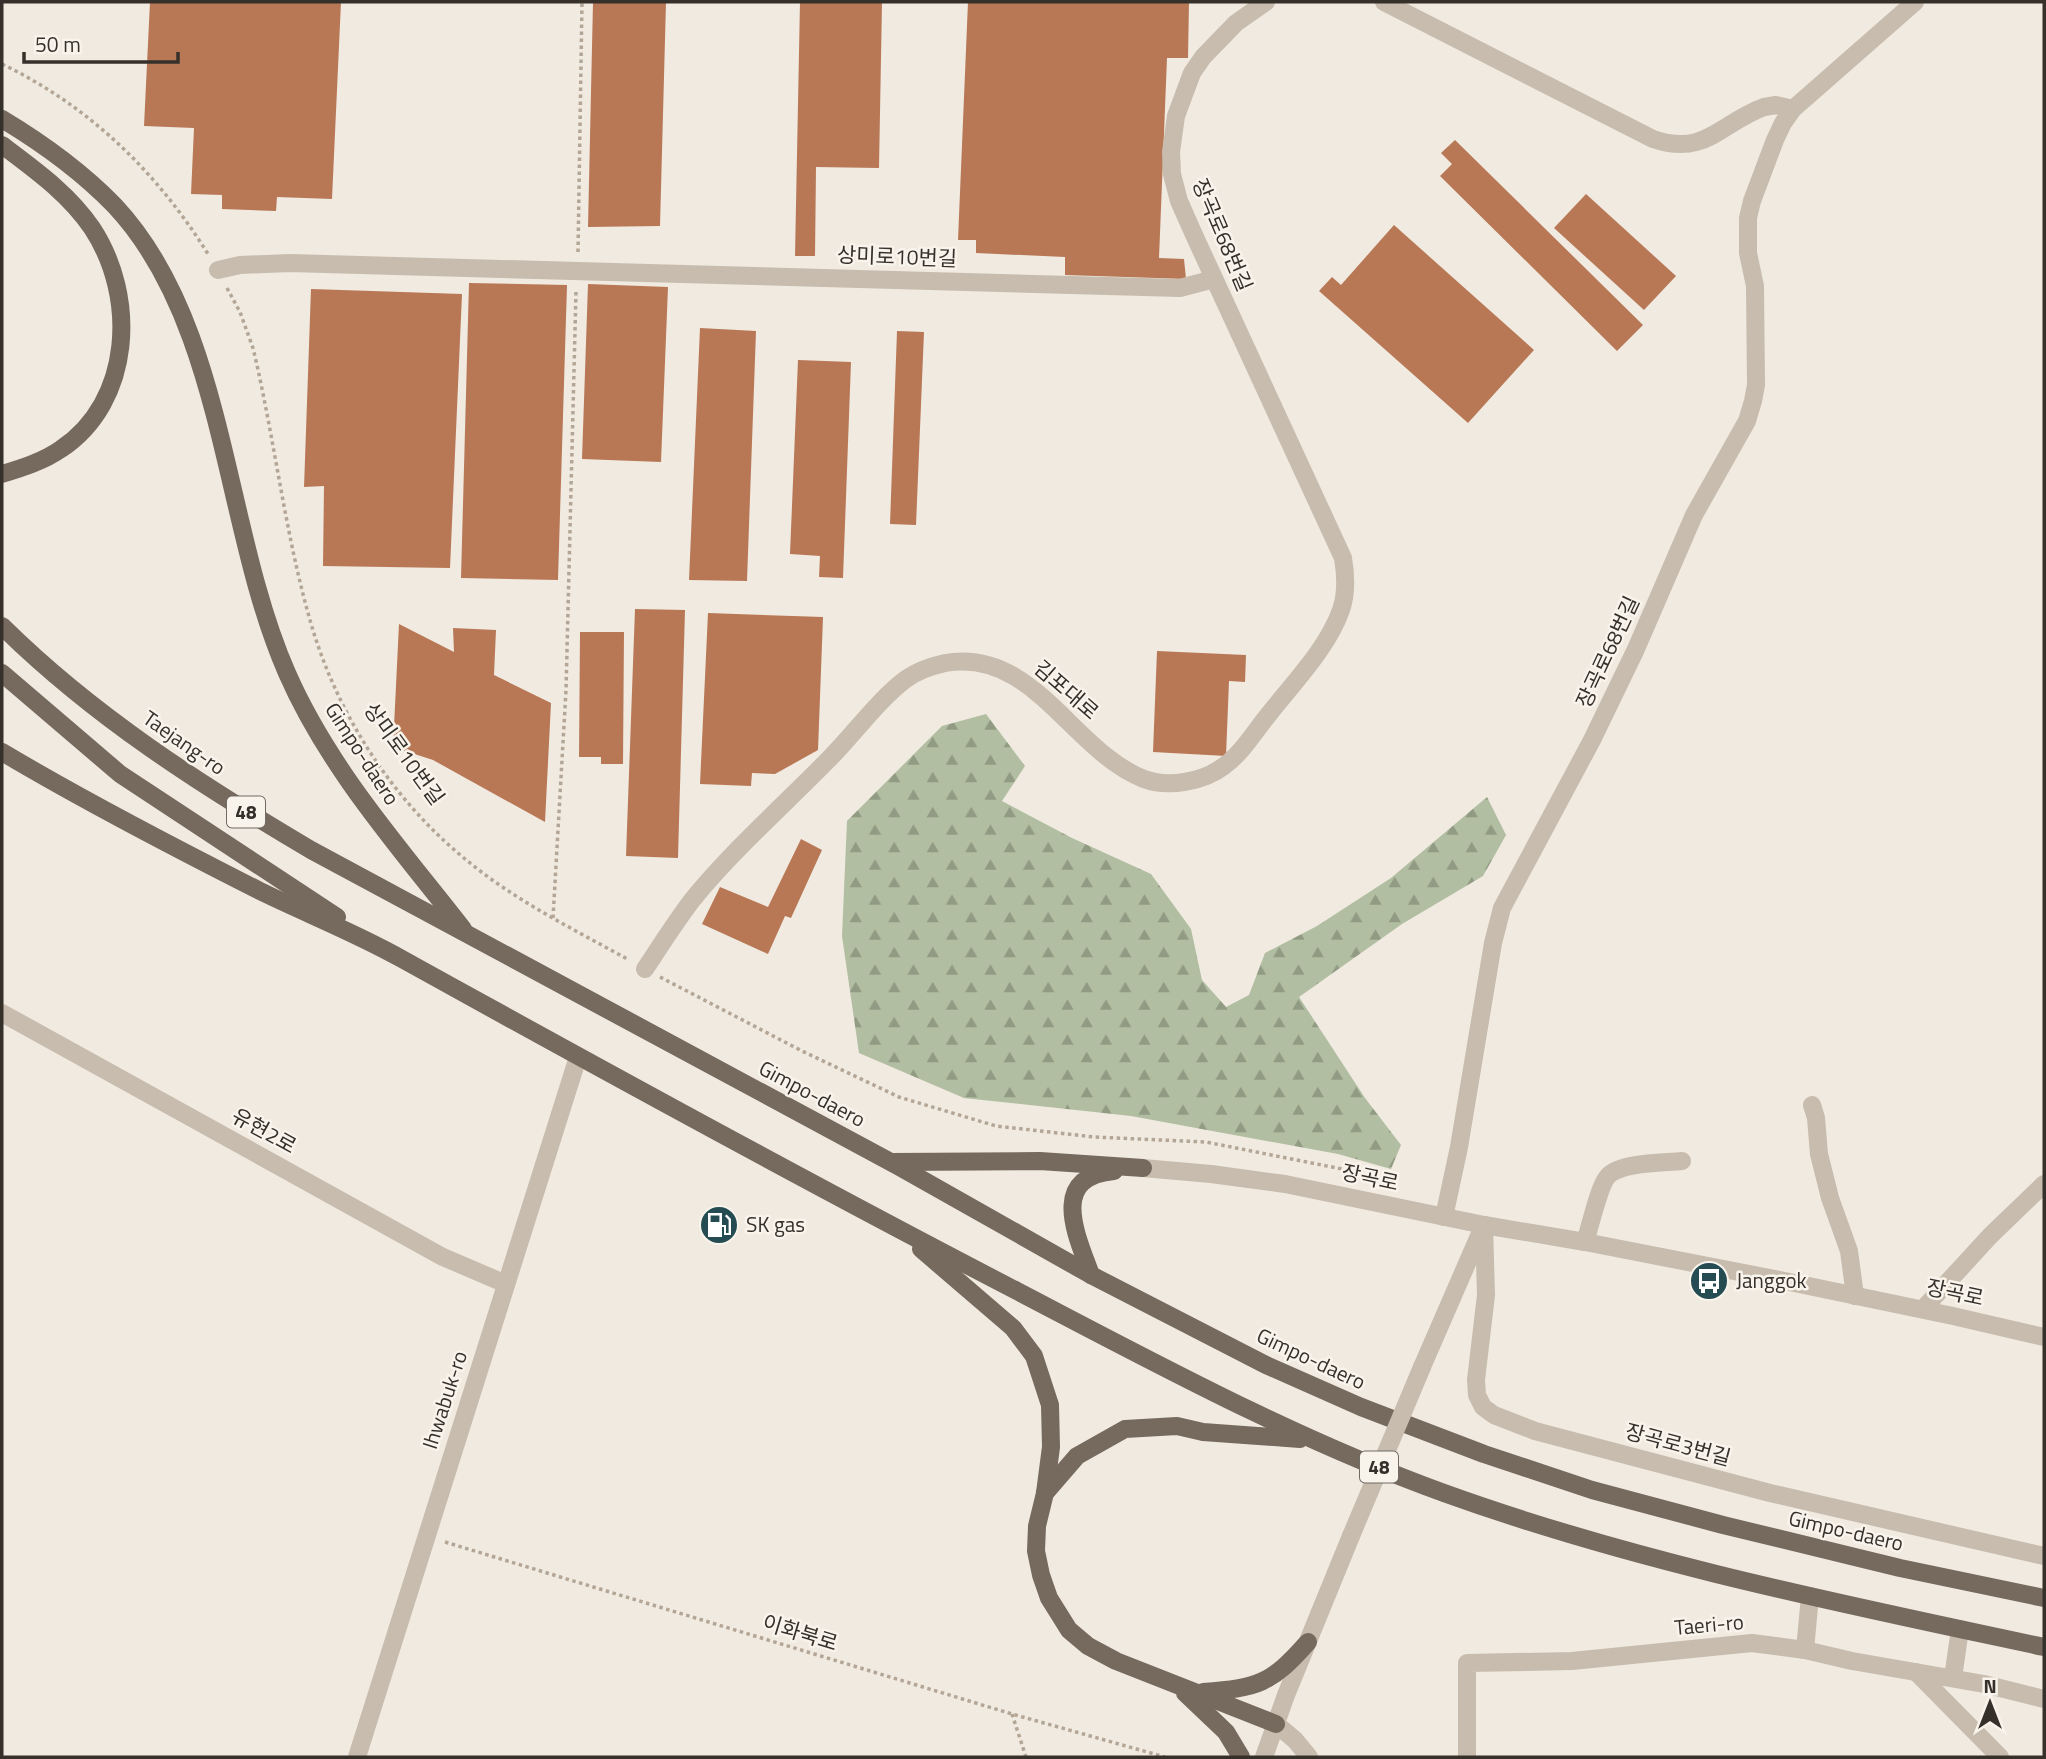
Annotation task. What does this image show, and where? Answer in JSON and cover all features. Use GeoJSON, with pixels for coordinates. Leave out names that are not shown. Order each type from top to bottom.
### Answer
{"type":"FeatureCollection","features":[{"type":"Feature","properties":{"kind":"main road","name":"Gimpo-daero"},"geometry":{"type":"LineString","coordinates":[[2,119],[69,165],[115,206],[152,256],[183,317],[206,385],[260,596],[287,673],[313,726],[344,774],[468,935],[891,1162],[1091,1275],[1278,1370],[1361,1407],[1484,1454],[1592,1490],[1723,1525],[2044,1598]]}},
{"type":"Feature","properties":{"kind":"main road"},"geometry":{"type":"LineString","coordinates":[[2,145],[56,185],[92,229],[110,262],[122,314],[120,349],[113,386],[94,418],[62,449],[25,467],[2,474]]}},
{"type":"Feature","properties":{"kind":"main road","name":"Taejang-ro"},"geometry":{"type":"LineString","coordinates":[[2,626],[42,663],[145,745],[221,797],[311,850],[468,935]]}},
{"type":"Feature","properties":{"kind":"main road","name":"48"},"geometry":{"type":"LineString","coordinates":[[2,673],[120,774],[393,954],[897,1229],[1235,1405],[1312,1440],[1445,1493],[1587,1539],[1810,1596],[2044,1647]]}},
{"type":"Feature","properties":{"kind":"main road"},"geometry":{"type":"LineString","coordinates":[[2,752],[58,786],[250,886],[393,954]]}},
{"type":"Feature","properties":{"kind":"main road"},"geometry":{"type":"LineString","coordinates":[[891,1162],[1027,1161],[1143,1168]]}},
{"type":"Feature","properties":{"kind":"main road"},"geometry":{"type":"LineString","coordinates":[[1091,1275],[1073,1222],[1071,1205],[1076,1190],[1086,1179],[1101,1172],[1143,1168]]}},
{"type":"Feature","properties":{"kind":"main road"},"geometry":{"type":"LineString","coordinates":[[897,1229],[1013,1328],[1034,1356],[1050,1405],[1051,1447],[1045,1493],[1037,1526],[1036,1551],[1049,1598],[1069,1630],[1098,1651],[1276,1724]]}},
{"type":"Feature","properties":{"kind":"main road"},"geometry":{"type":"LineString","coordinates":[[1045,1493],[1077,1456],[1125,1429],[1177,1426],[1203,1432],[1312,1440]]}},
{"type":"Feature","properties":{"kind":"main road"},"geometry":{"type":"LineString","coordinates":[[1197,1692],[1233,1690],[1259,1684],[1285,1668],[1308,1642]]}},
{"type":"Feature","properties":{"kind":"main road"},"geometry":{"type":"LineString","coordinates":[[1175,1684],[1226,1732],[1241,1757]]}},
{"type":"Feature","properties":{"kind":"street","name":"장곡로68번길"},"geometry":{"type":"LineString","coordinates":[[1266,2],[1236,23],[1192,72],[1172,133],[1172,174],[1179,201],[1318,502]]}},
{"type":"Feature","properties":{"kind":"street"},"geometry":{"type":"LineString","coordinates":[[1384,2],[1667,144],[1679,146],[1695,143],[1764,107],[1793,108]]}},
{"type":"Feature","properties":{"kind":"street","name":"장곡로68번길"},"geometry":{"type":"LineString","coordinates":[[1444,1217],[1466,1107],[1493,943],[1502,908],[1592,740],[1636,649],[1699,504],[1747,421],[1756,385],[1755,286],[1748,253],[1748,218],[1775,140],[1793,108],[1915,2]]}},
{"type":"Feature","properties":{"kind":"street","name":"상미로10번길"},"geometry":{"type":"LineString","coordinates":[[218,270],[240,265],[290,263],[1180,288],[1214,279]]}},
{"type":"Feature","properties":{"kind":"street","name":"김포대로"},"geometry":{"type":"LineString","coordinates":[[645,969],[676,922],[713,877],[860,728],[888,696],[908,678],[927,668],[967,661],[1014,676],[1114,762],[1145,780],[1188,782],[1224,766],[1311,660],[1335,624],[1342,608],[1346,577],[1343,558],[1318,502]]}},
{"type":"Feature","properties":{"kind":"street","name":"유현2로"},"geometry":{"type":"LineString","coordinates":[[2,1013],[433,1252],[506,1284]]}},
{"type":"Feature","properties":{"kind":"street","name":"Ihwabuk-ro"},"geometry":{"type":"LineString","coordinates":[[357,1757],[578,1057]]}},
{"type":"Feature","properties":{"kind":"street"},"geometry":{"type":"LineString","coordinates":[[1812,1105],[1816,1118],[1819,1154],[1830,1198],[1849,1251],[1855,1296]]}},
{"type":"Feature","properties":{"kind":"street"},"geometry":{"type":"LineString","coordinates":[[1585,1242],[1602,1186],[1609,1175],[1629,1166],[1682,1161]]}},
{"type":"Feature","properties":{"kind":"street","name":"장곡로"},"geometry":{"type":"LineString","coordinates":[[1143,1168],[1285,1184],[1923,1309],[2044,1337]]}},
{"type":"Feature","properties":{"kind":"street"},"geometry":{"type":"LineString","coordinates":[[1923,1309],[1977,1249],[2044,1184]]}},
{"type":"Feature","properties":{"kind":"street"},"geometry":{"type":"LineString","coordinates":[[1264,1757],[1351,1536],[1484,1225]]}},
{"type":"Feature","properties":{"kind":"street","name":"장곡로3번길"},"geometry":{"type":"LineString","coordinates":[[1484,1225],[1486,1295],[1476,1395],[1483,1407],[1494,1415],[1535,1431],[1769,1493],[2044,1556]]}},
{"type":"Feature","properties":{"kind":"street"},"geometry":{"type":"LineString","coordinates":[[1805,1650],[1810,1596]]}},
{"type":"Feature","properties":{"kind":"street"},"geometry":{"type":"LineString","coordinates":[[1953,1678],[1961,1629]]}},
{"type":"Feature","properties":{"kind":"street","name":"Taeri-ro"},"geometry":{"type":"LineString","coordinates":[[1467,1757],[1467,1662],[1572,1661],[1752,1643],[1805,1650],[1953,1678],[2044,1699]]}},
{"type":"Feature","properties":{"kind":"street"},"geometry":{"type":"LineString","coordinates":[[1916,1672],[2000,1757]]}},
{"type":"Feature","properties":{"kind":"street"},"geometry":{"type":"LineString","coordinates":[[1276,1724],[1295,1740],[1308,1757]]}},
{"type":"Feature","properties":{"kind":"path"},"geometry":{"type":"LineString","coordinates":[[553,918],[566,690],[581,173],[582,2]]}},
{"type":"Feature","properties":{"kind":"path","name":"상미로10번길"},"geometry":{"type":"LineString","coordinates":[[2,64],[78,109],[112,137],[152,176],[190,224],[218,270],[240,312],[253,348],[308,615],[331,682],[347,716],[371,754],[421,819],[469,863],[503,888],[645,969],[802,1051],[899,1097],[996,1126],[1094,1137],[1206,1142],[1342,1170],[1373,1182]]}},
{"type":"Feature","properties":{"kind":"path","name":"이화북로"},"geometry":{"type":"LineString","coordinates":[[426,1536],[1012,1714],[1165,1757]]}},
{"type":"Feature","properties":{"kind":"path"},"geometry":{"type":"LineString","coordinates":[[1012,1714],[1026,1757]]}},
{"type":"Feature","properties":{"kind":"green space"},"geometry":{"type":"Polygon","coordinates":[[[986,714],[1025,766],[1002,801],[1072,838],[1151,874],[1191,929],[1202,980],[1226,1007],[1249,995],[1265,953],[1317,926],[1391,878],[1487,797],[1506,835],[1483,876],[1402,924],[1299,997],[1365,1098],[1401,1145],[1391,1169],[1338,1154],[1131,1116],[964,1098],[859,1053],[842,936],[847,821],[942,726],[986,714]]]}},
{"type":"Feature","properties":{"kind":"building"},"geometry":{"type":"Polygon","coordinates":[[[150,2],[341,2],[332,199],[277,197],[276,211],[222,209],[222,195],[191,194],[194,128],[144,126],[150,2]]]}},
{"type":"Feature","properties":{"kind":"building"},"geometry":{"type":"Polygon","coordinates":[[[593,2],[666,2],[660,226],[588,227],[593,2]]]}},
{"type":"Feature","properties":{"kind":"building"},"geometry":{"type":"Polygon","coordinates":[[[800,2],[882,2],[879,168],[816,167],[815,256],[795,256],[800,2]]]}},
{"type":"Feature","properties":{"kind":"building"},"geometry":{"type":"Polygon","coordinates":[[[968,2],[1189,2],[1188,58],[1167,58],[1159,258],[1184,259],[1186,279],[1065,275],[1065,257],[976,253],[976,240],[958,240],[968,2]]]}},
{"type":"Feature","properties":{"kind":"building"},"geometry":{"type":"Polygon","coordinates":[[[1455,140],[1643,325],[1617,351],[1440,176],[1452,164],[1441,153],[1455,140]]]}},
{"type":"Feature","properties":{"kind":"building"},"geometry":{"type":"Polygon","coordinates":[[[1586,194],[1676,276],[1644,310],[1554,228],[1586,194]]]}},
{"type":"Feature","properties":{"kind":"building"},"geometry":{"type":"Polygon","coordinates":[[[1394,225],[1534,350],[1468,423],[1319,291],[1332,277],[1341,285],[1394,225]]]}},
{"type":"Feature","properties":{"kind":"building"},"geometry":{"type":"Polygon","coordinates":[[[469,283],[567,285],[558,580],[461,578],[469,283]]]}},
{"type":"Feature","properties":{"kind":"building"},"geometry":{"type":"Polygon","coordinates":[[[588,284],[668,287],[661,462],[582,459],[588,284]]]}},
{"type":"Feature","properties":{"kind":"building"},"geometry":{"type":"Polygon","coordinates":[[[311,289],[462,294],[450,568],[323,566],[324,486],[304,487],[311,289]]]}},
{"type":"Feature","properties":{"kind":"building"},"geometry":{"type":"Polygon","coordinates":[[[700,328],[756,331],[747,581],[689,580],[700,328]]]}},
{"type":"Feature","properties":{"kind":"building"},"geometry":{"type":"Polygon","coordinates":[[[897,331],[924,332],[916,525],[890,524],[897,331]]]}},
{"type":"Feature","properties":{"kind":"building"},"geometry":{"type":"Polygon","coordinates":[[[798,360],[851,362],[843,578],[819,577],[820,556],[790,554],[798,360]]]}},
{"type":"Feature","properties":{"kind":"building"},"geometry":{"type":"Polygon","coordinates":[[[635,609],[685,610],[678,858],[626,856],[635,609]]]}},
{"type":"Feature","properties":{"kind":"building"},"geometry":{"type":"Polygon","coordinates":[[[708,613],[823,617],[818,750],[775,774],[752,773],[751,786],[700,784],[708,613]]]}},
{"type":"Feature","properties":{"kind":"building"},"geometry":{"type":"Polygon","coordinates":[[[399,624],[454,652],[453,628],[496,630],[494,675],[551,703],[545,822],[433,760],[393,747],[399,624]]]}},
{"type":"Feature","properties":{"kind":"building"},"geometry":{"type":"Polygon","coordinates":[[[580,632],[624,632],[623,764],[601,764],[601,757],[579,757],[580,632]]]}},
{"type":"Feature","properties":{"kind":"building"},"geometry":{"type":"Polygon","coordinates":[[[1157,651],[1246,655],[1245,682],[1229,681],[1226,756],[1153,752],[1157,651]]]}},
{"type":"Feature","properties":{"kind":"building"},"geometry":{"type":"Polygon","coordinates":[[[801,839],[822,850],[791,918],[785,916],[768,954],[702,924],[720,887],[768,907],[801,839]]]}},
{"type":"Feature","properties":{"kind":"place","name":"SK gas"},"geometry":{"type":"Point","coordinates":[719,1225]}},
{"type":"Feature","properties":{"kind":"place","name":"Janggok"},"geometry":{"type":"Point","coordinates":[1709,1281]}}]}
